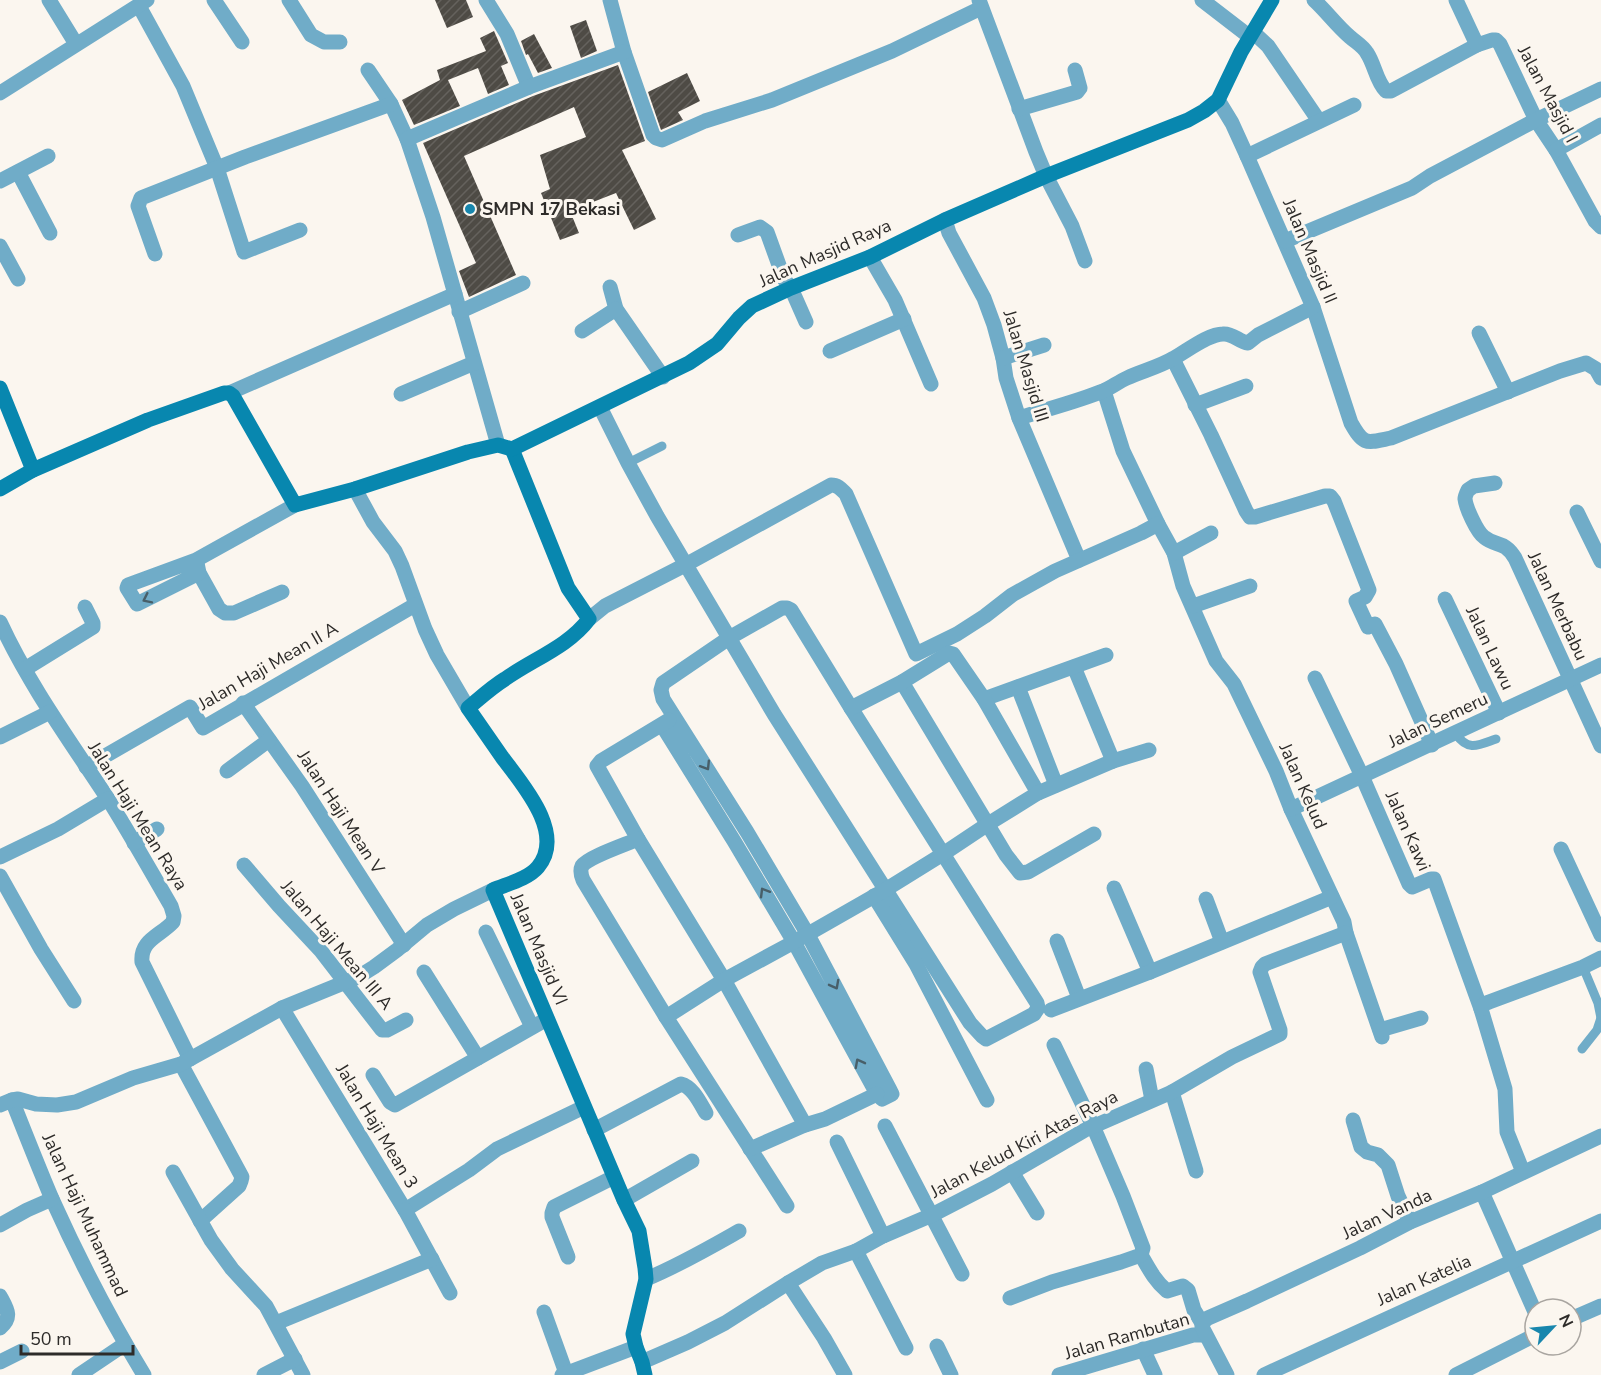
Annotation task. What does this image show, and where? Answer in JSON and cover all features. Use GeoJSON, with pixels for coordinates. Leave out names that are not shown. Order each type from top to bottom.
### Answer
{"type":"FeatureCollection","features":[{"type":"Feature","properties":{"kind":"street"},"geometry":{"type":"LineString","coordinates":[[49,0],[76,44]]}},
{"type":"Feature","properties":{"kind":"street"},"geometry":{"type":"LineString","coordinates":[[214,0],[242,42]]}},
{"type":"Feature","properties":{"kind":"street"},"geometry":{"type":"LineString","coordinates":[[289,0],[311,35],[324,42],[340,42]]}},
{"type":"Feature","properties":{"kind":"street"},"geometry":{"type":"LineString","coordinates":[[486,0],[507,34],[529,87]]}},
{"type":"Feature","properties":{"kind":"street"},"geometry":{"type":"LineString","coordinates":[[610,0],[624,52],[653,135],[662,140],[705,121],[772,100],[892,51],[980,4],[1046,176],[1072,226],[1085,261]]}},
{"type":"Feature","properties":{"kind":"street"},"geometry":{"type":"LineString","coordinates":[[1202,0],[1268,46],[1319,121]]}},
{"type":"Feature","properties":{"kind":"street","name":"Jalan Masjid Raya"},"geometry":{"type":"LineString","coordinates":[[295,505],[355,489],[468,452],[505,447],[600,407],[689,363],[717,344],[739,318],[753,306],[1046,176],[1188,120],[1218,100],[1251,34],[1272,0]]}},
{"type":"Feature","properties":{"kind":"street"},"geometry":{"type":"LineString","coordinates":[[1314,0],[1350,37],[1362,46],[1386,91],[1391,91],[1477,45],[1456,0]]}},
{"type":"Feature","properties":{"kind":"street"},"geometry":{"type":"LineString","coordinates":[[0,93],[143,3],[183,86],[217,168],[244,252],[300,230]]}},
{"type":"Feature","properties":{"kind":"street","name":"Jalan Masjid I"},"geometry":{"type":"LineString","coordinates":[[1477,45],[1492,40],[1500,44],[1536,120],[1556,150],[1595,221],[1601,227]]}},
{"type":"Feature","properties":{"kind":"street"},"geometry":{"type":"LineString","coordinates":[[407,139],[529,87],[624,52]]}},
{"type":"Feature","properties":{"kind":"street"},"geometry":{"type":"LineString","coordinates":[[368,70],[391,104],[407,139],[433,217],[474,363],[505,447],[568,588],[588,619]]}},
{"type":"Feature","properties":{"kind":"street"},"geometry":{"type":"LineString","coordinates":[[1019,109],[1077,92],[1080,88],[1075,70]]}},
{"type":"Feature","properties":{"kind":"street"},"geometry":{"type":"LineString","coordinates":[[1285,242],[1412,188],[1536,120],[1601,89]]}},
{"type":"Feature","properties":{"kind":"street","name":"Jalan Masjid II"},"geometry":{"type":"LineString","coordinates":[[1218,100],[1248,156],[1313,307],[1351,423],[1360,439],[1374,442],[1391,438],[1509,392]]}},
{"type":"Feature","properties":{"kind":"street"},"geometry":{"type":"LineString","coordinates":[[155,254],[138,206],[141,198],[245,156],[391,104]]}},
{"type":"Feature","properties":{"kind":"street"},"geometry":{"type":"LineString","coordinates":[[1248,156],[1354,105]]}},
{"type":"Feature","properties":{"kind":"street"},"geometry":{"type":"LineString","coordinates":[[1556,150],[1601,125]]}},
{"type":"Feature","properties":{"kind":"street"},"geometry":{"type":"LineString","coordinates":[[0,181],[48,156]]}},
{"type":"Feature","properties":{"kind":"street"},"geometry":{"type":"LineString","coordinates":[[18,172],[50,233]]}},
{"type":"Feature","properties":{"kind":"street","name":"Jalan Masjid III"},"geometry":{"type":"LineString","coordinates":[[945,220],[949,233],[984,298],[1003,358],[1005,378],[1019,418],[1079,560]]}},
{"type":"Feature","properties":{"kind":"street"},"geometry":{"type":"LineString","coordinates":[[738,235],[760,227],[767,232],[784,279],[791,288],[806,322]]}},
{"type":"Feature","properties":{"kind":"street"},"geometry":{"type":"LineString","coordinates":[[0,246],[18,279]]}},
{"type":"Feature","properties":{"kind":"street"},"geometry":{"type":"LineString","coordinates":[[870,256],[895,300],[931,384]]}},
{"type":"Feature","properties":{"kind":"street"},"geometry":{"type":"LineString","coordinates":[[459,312],[523,283]]}},
{"type":"Feature","properties":{"kind":"street"},"geometry":{"type":"LineString","coordinates":[[610,287],[616,309],[663,376]]}},
{"type":"Feature","properties":{"kind":"street"},"geometry":{"type":"LineString","coordinates":[[0,489],[33,470],[148,420],[217,394],[230,393],[454,294]]}},
{"type":"Feature","properties":{"kind":"street"},"geometry":{"type":"LineString","coordinates":[[1019,418],[1104,391],[1221,334],[1236,337],[1248,344],[1263,331],[1313,307]]}},
{"type":"Feature","properties":{"kind":"street"},"geometry":{"type":"LineString","coordinates":[[582,331],[616,309]]}},
{"type":"Feature","properties":{"kind":"street"},"geometry":{"type":"LineString","coordinates":[[830,351],[904,319]]}},
{"type":"Feature","properties":{"kind":"street"},"geometry":{"type":"LineString","coordinates":[[1479,333],[1509,392],[1586,363],[1599,371]]}},
{"type":"Feature","properties":{"kind":"street"},"geometry":{"type":"LineString","coordinates":[[1003,358],[1044,345]]}},
{"type":"Feature","properties":{"kind":"street"},"geometry":{"type":"LineString","coordinates":[[1173,359],[1250,517],[1324,496],[1330,496],[1334,501],[1369,590],[1365,597],[1356,601],[1368,627],[1374,624],[1388,648],[1432,744]]}},
{"type":"Feature","properties":{"kind":"street"},"geometry":{"type":"LineString","coordinates":[[401,394],[474,363]]}},
{"type":"Feature","properties":{"kind":"street"},"geometry":{"type":"LineString","coordinates":[[1195,405],[1246,386]]}},
{"type":"Feature","properties":{"kind":"street"},"geometry":{"type":"LineString","coordinates":[[0,388],[33,470]]}},
{"type":"Feature","properties":{"kind":"street"},"geometry":{"type":"LineString","coordinates":[[1104,391],[1123,451],[1174,553],[1183,586],[1193,606],[1250,586]]}},
{"type":"Feature","properties":{"kind":"street"},"geometry":{"type":"LineString","coordinates":[[230,393],[295,505],[198,566],[219,609],[225,613],[234,613],[282,592]]}},
{"type":"Feature","properties":{"kind":"street"},"geometry":{"type":"LineString","coordinates":[[600,407],[628,463],[879,893],[987,1100]]}},
{"type":"Feature","properties":{"kind":"street","name":"Jalan Merbabu"},"geometry":{"type":"LineString","coordinates":[[1495,483],[1474,486],[1468,490],[1465,498],[1469,511],[1482,536],[1509,549],[1515,558],[1601,746]]}},
{"type":"Feature","properties":{"kind":"street"},"geometry":{"type":"LineString","coordinates":[[468,708],[505,678],[554,650],[579,632],[588,619],[605,606],[831,485],[841,488],[846,494],[916,654],[957,634],[1012,595],[1055,571],[1158,524]]}},
{"type":"Feature","properties":{"kind":"street","name":"Jalan Masjid VI"},"geometry":{"type":"LineString","coordinates":[[355,489],[373,522],[402,566],[424,629],[437,655],[468,708],[521,782],[545,828],[547,842],[545,855],[537,868],[493,890],[639,1231],[646,1279],[633,1334],[644,1368]]}},
{"type":"Feature","properties":{"kind":"street"},"geometry":{"type":"LineString","coordinates":[[1577,512],[1601,561]]}},
{"type":"Feature","properties":{"kind":"street"},"geometry":{"type":"LineString","coordinates":[[1174,553],[1211,533]]}},
{"type":"Feature","properties":{"kind":"street","name":"Jalan Lawu"},"geometry":{"type":"LineString","coordinates":[[1445,599],[1499,713]]}},
{"type":"Feature","properties":{"kind":"street","name":"Jalan Haji Mean II A"},"geometry":{"type":"LineString","coordinates":[[86,767],[190,708],[203,728],[415,604]]}},
{"type":"Feature","properties":{"kind":"street","name":"Jalan Kelud"},"geometry":{"type":"LineString","coordinates":[[1193,606],[1216,661],[1234,684],[1276,771],[1291,809],[1344,922],[1381,1034],[1420,1018]]}},
{"type":"Feature","properties":{"kind":"street"},"geometry":{"type":"LineString","coordinates":[[25,669],[93,627],[85,607]]}},
{"type":"Feature","properties":{"kind":"street"},"geometry":{"type":"LineString","coordinates":[[662,725],[794,942],[877,1094],[882,1099],[892,1092],[807,933],[747,832],[663,699],[661,690],[663,683],[729,638],[782,608],[791,610],[1037,1003],[1038,1008],[1034,1014],[990,1038],[986,1039],[982,1036],[970,1023],[879,893]]}},
{"type":"Feature","properties":{"kind":"street","name":"Jalan Haji Mean Raya"},"geometry":{"type":"LineString","coordinates":[[0,622],[5,647],[25,669],[50,712],[108,800],[171,906],[173,922],[144,946],[142,962],[185,1062]]}},
{"type":"Feature","properties":{"kind":"street"},"geometry":{"type":"LineString","coordinates":[[851,708],[902,682],[949,653],[953,654],[984,699],[1038,793]]}},
{"type":"Feature","properties":{"kind":"street"},"geometry":{"type":"LineString","coordinates":[[984,699],[1106,654]]}},
{"type":"Feature","properties":{"kind":"street","name":"Jalan Semeru"},"geometry":{"type":"LineString","coordinates":[[1291,809],[1601,665]]}},
{"type":"Feature","properties":{"kind":"street"},"geometry":{"type":"LineString","coordinates":[[1074,667],[1113,761]]}},
{"type":"Feature","properties":{"kind":"street","name":"Jalan Kawi"},"geometry":{"type":"LineString","coordinates":[[1315,678],[1362,776],[1409,884],[1412,887],[1434,879],[1481,1009]]}},
{"type":"Feature","properties":{"kind":"street"},"geometry":{"type":"LineString","coordinates":[[902,682],[1006,855],[1020,873],[1028,872],[1094,834]]}},
{"type":"Feature","properties":{"kind":"street"},"geometry":{"type":"LineString","coordinates":[[1018,687],[1056,785]]}},
{"type":"Feature","properties":{"kind":"street","name":"Jalan Haji Mean V"},"geometry":{"type":"LineString","coordinates":[[243,703],[302,786],[404,945]]}},
{"type":"Feature","properties":{"kind":"street"},"geometry":{"type":"LineString","coordinates":[[0,737],[50,712]]}},
{"type":"Feature","properties":{"kind":"street"},"geometry":{"type":"LineString","coordinates":[[675,716],[601,761],[597,766],[638,839],[724,980],[805,1125]]}},
{"type":"Feature","properties":{"kind":"street"},"geometry":{"type":"LineString","coordinates":[[227,771],[269,740]]}},
{"type":"Feature","properties":{"kind":"street"},"geometry":{"type":"LineString","coordinates":[[666,1017],[724,980],[879,893],[1038,793],[1113,761],[1149,750]]}},
{"type":"Feature","properties":{"kind":"street"},"geometry":{"type":"LineString","coordinates":[[0,857],[108,800]]}},
{"type":"Feature","properties":{"kind":"street"},"geometry":{"type":"LineString","coordinates":[[134,843],[157,829]]}},
{"type":"Feature","properties":{"kind":"street"},"geometry":{"type":"LineString","coordinates":[[638,839],[584,864],[581,874],[666,1017],[788,1206]]}},
{"type":"Feature","properties":{"kind":"street"},"geometry":{"type":"LineString","coordinates":[[1561,849],[1601,935]]}},
{"type":"Feature","properties":{"kind":"street","name":"Jalan Haji Mean III A"},"geometry":{"type":"LineString","coordinates":[[244,865],[321,951],[382,1030],[387,1030],[406,1020]]}},
{"type":"Feature","properties":{"kind":"street"},"geometry":{"type":"LineString","coordinates":[[0,876],[41,949],[74,1001]]}},
{"type":"Feature","properties":{"kind":"street"},"geometry":{"type":"LineString","coordinates":[[1114,888],[1150,972]]}},
{"type":"Feature","properties":{"kind":"street"},"geometry":{"type":"LineString","coordinates":[[6,1103],[18,1100],[57,1105],[76,1101],[133,1078],[185,1062],[282,1008],[358,977],[404,945],[427,925],[493,890]]}},
{"type":"Feature","properties":{"kind":"street"},"geometry":{"type":"LineString","coordinates":[[1051,1010],[1332,897]]}},
{"type":"Feature","properties":{"kind":"street"},"geometry":{"type":"LineString","coordinates":[[1206,899],[1222,942]]}},
{"type":"Feature","properties":{"kind":"street"},"geometry":{"type":"LineString","coordinates":[[486,932],[532,1027]]}},
{"type":"Feature","properties":{"kind":"street","name":"Jalan Kelud Kiri Atas Raya"},"geometry":{"type":"LineString","coordinates":[[644,1368],[725,1323],[822,1263],[856,1251],[883,1236],[932,1215],[1093,1126],[1172,1092],[1232,1057],[1280,1034],[1260,972],[1262,968],[1266,964],[1346,933]]}},
{"type":"Feature","properties":{"kind":"street"},"geometry":{"type":"LineString","coordinates":[[1057,941],[1078,998]]}},
{"type":"Feature","properties":{"kind":"street"},"geometry":{"type":"LineString","coordinates":[[1523,1172],[1507,1132],[1505,1089],[1481,1009],[1484,1004],[1601,958]]}},
{"type":"Feature","properties":{"kind":"street"},"geometry":{"type":"LineString","coordinates":[[424,972],[478,1058]]}},
{"type":"Feature","properties":{"kind":"street","name":"Jalan Haji Mean 3"},"geometry":{"type":"LineString","coordinates":[[282,1008],[405,1210],[469,1170],[497,1149],[584,1107]]}},
{"type":"Feature","properties":{"kind":"street"},"geometry":{"type":"LineString","coordinates":[[373,1075],[390,1102],[395,1105],[547,1019]]}},
{"type":"Feature","properties":{"kind":"street"},"geometry":{"type":"LineString","coordinates":[[1054,1045],[1093,1126],[1123,1196],[1143,1248],[1141,1255],[1150,1273],[1167,1291],[1183,1286],[1188,1290],[1194,1310],[1227,1375]]}},
{"type":"Feature","properties":{"kind":"street"},"geometry":{"type":"LineString","coordinates":[[185,1062],[242,1177],[239,1186],[200,1221]]}},
{"type":"Feature","properties":{"kind":"street"},"geometry":{"type":"LineString","coordinates":[[1146,1069],[1152,1100]]}},
{"type":"Feature","properties":{"kind":"street"},"geometry":{"type":"LineString","coordinates":[[594,1130],[681,1084],[689,1087],[706,1113]]}},
{"type":"Feature","properties":{"kind":"street"},"geometry":{"type":"LineString","coordinates":[[1172,1092],[1196,1171]]}},
{"type":"Feature","properties":{"kind":"street"},"geometry":{"type":"LineString","coordinates":[[750,1149],[805,1125],[825,1119],[877,1094]]}},
{"type":"Feature","properties":{"kind":"street","name":"Jalan Haji Muhammad"},"geometry":{"type":"LineString","coordinates":[[6,1103],[95,1288],[144,1375]]}},
{"type":"Feature","properties":{"kind":"street"},"geometry":{"type":"LineString","coordinates":[[1353,1120],[1361,1147],[1366,1152],[1378,1155],[1388,1165],[1398,1196],[1410,1222]]}},
{"type":"Feature","properties":{"kind":"street"},"geometry":{"type":"LineString","coordinates":[[885,1126],[962,1274]]}},
{"type":"Feature","properties":{"kind":"street","name":"Jalan Vanda"},"geometry":{"type":"LineString","coordinates":[[1204,1329],[1208,1318],[1360,1248],[1410,1222],[1482,1192],[1601,1136]]}},
{"type":"Feature","properties":{"kind":"street"},"geometry":{"type":"LineString","coordinates":[[837,1142],[883,1236]]}},
{"type":"Feature","properties":{"kind":"street"},"geometry":{"type":"LineString","coordinates":[[624,1200],[692,1161]]}},
{"type":"Feature","properties":{"kind":"street"},"geometry":{"type":"LineString","coordinates":[[173,1172],[211,1240],[232,1269],[266,1306],[303,1375]]}},
{"type":"Feature","properties":{"kind":"street"},"geometry":{"type":"LineString","coordinates":[[1012,1172],[1037,1213]]}},
{"type":"Feature","properties":{"kind":"street"},"geometry":{"type":"LineString","coordinates":[[567,1257],[552,1217],[554,1207],[614,1177]]}},
{"type":"Feature","properties":{"kind":"street"},"geometry":{"type":"LineString","coordinates":[[1482,1192],[1528,1297]]}},
{"type":"Feature","properties":{"kind":"street"},"geometry":{"type":"LineString","coordinates":[[0,1225],[52,1198]]}},
{"type":"Feature","properties":{"kind":"street"},"geometry":{"type":"LineString","coordinates":[[405,1210],[450,1293]]}},
{"type":"Feature","properties":{"kind":"street","name":"Jalan Katelia"},"geometry":{"type":"LineString","coordinates":[[1264,1375],[1601,1221]]}},
{"type":"Feature","properties":{"kind":"street"},"geometry":{"type":"LineString","coordinates":[[646,1279],[664,1272],[739,1231]]}},
{"type":"Feature","properties":{"kind":"street"},"geometry":{"type":"LineString","coordinates":[[856,1251],[906,1348]]}},
{"type":"Feature","properties":{"kind":"street"},"geometry":{"type":"LineString","coordinates":[[1010,1298],[1052,1282],[1141,1255]]}},
{"type":"Feature","properties":{"kind":"street"},"geometry":{"type":"LineString","coordinates":[[276,1323],[432,1259]]}},
{"type":"Feature","properties":{"kind":"street"},"geometry":{"type":"LineString","coordinates":[[788,1283],[845,1375]]}},
{"type":"Feature","properties":{"kind":"street"},"geometry":{"type":"LineString","coordinates":[[0,1296],[8,1312],[6,1322],[0,1328]]}},
{"type":"Feature","properties":{"kind":"street"},"geometry":{"type":"LineString","coordinates":[[1583,1314],[1601,1306]]}},
{"type":"Feature","properties":{"kind":"street"},"geometry":{"type":"LineString","coordinates":[[544,1312],[564,1374],[636,1347]]}},
{"type":"Feature","properties":{"kind":"street","name":"Jalan Rambutan"},"geometry":{"type":"LineString","coordinates":[[1059,1375],[1193,1335],[1204,1329]]}},
{"type":"Feature","properties":{"kind":"street"},"geometry":{"type":"LineString","coordinates":[[1456,1375],[1523,1341]]}},
{"type":"Feature","properties":{"kind":"street"},"geometry":{"type":"LineString","coordinates":[[79,1375],[125,1344]]}},
{"type":"Feature","properties":{"kind":"street"},"geometry":{"type":"LineString","coordinates":[[937,1346],[951,1375]]}},
{"type":"Feature","properties":{"kind":"street"},"geometry":{"type":"LineString","coordinates":[[1143,1349],[1155,1375]]}},
{"type":"Feature","properties":{"kind":"street"},"geometry":{"type":"LineString","coordinates":[[0,1362],[22,1351]]}},
{"type":"Feature","properties":{"kind":"street"},"geometry":{"type":"LineString","coordinates":[[264,1375],[295,1359]]}},
{"type":"Feature","properties":{"kind":"lane"},"geometry":{"type":"LineString","coordinates":[[628,463],[662,446]]}},
{"type":"Feature","properties":{"kind":"lane"},"geometry":{"type":"LineString","coordinates":[[1456,734],[1466,744],[1472,746],[1496,739]]}},
{"type":"Feature","properties":{"kind":"lane"},"geometry":{"type":"LineString","coordinates":[[1582,1049],[1597,1030],[1601,1018],[1598,1003],[1583,967]]}},
{"type":"Feature","properties":{"kind":"building"},"geometry":{"type":"Polygon","coordinates":[[[435,0],[466,0],[473,17],[447,28],[435,0]]]}},
{"type":"Feature","properties":{"kind":"building"},"geometry":{"type":"Polygon","coordinates":[[[586,20],[597,51],[581,58],[570,26],[586,20]]]}},
{"type":"Feature","properties":{"kind":"building"},"geometry":{"type":"Polygon","coordinates":[[[494,31],[508,63],[501,66],[509,85],[488,94],[478,68],[448,80],[460,106],[414,125],[402,100],[440,80],[437,70],[486,51],[480,38],[494,31]]]}},
{"type":"Feature","properties":{"kind":"building"},"geometry":{"type":"Polygon","coordinates":[[[534,34],[552,68],[538,73],[528,54],[526,55],[521,41],[534,34]]]}},
{"type":"Feature","properties":{"kind":"building"},"geometry":{"type":"Polygon","coordinates":[[[618,65],[645,141],[622,150],[656,219],[634,230],[616,193],[570,211],[579,233],[560,240],[541,193],[550,189],[540,155],[586,137],[574,107],[464,156],[516,275],[469,297],[459,271],[476,263],[423,143],[533,96],[618,65]]]}},
{"type":"Feature","properties":{"kind":"building"},"geometry":{"type":"Polygon","coordinates":[[[687,73],[700,101],[678,112],[683,120],[661,130],[648,92],[687,73]]]}},
{"type":"Feature","properties":{"kind":"place","name":"SMPN 17 Bekasi"},"geometry":{"type":"Point","coordinates":[470,209]}}]}
